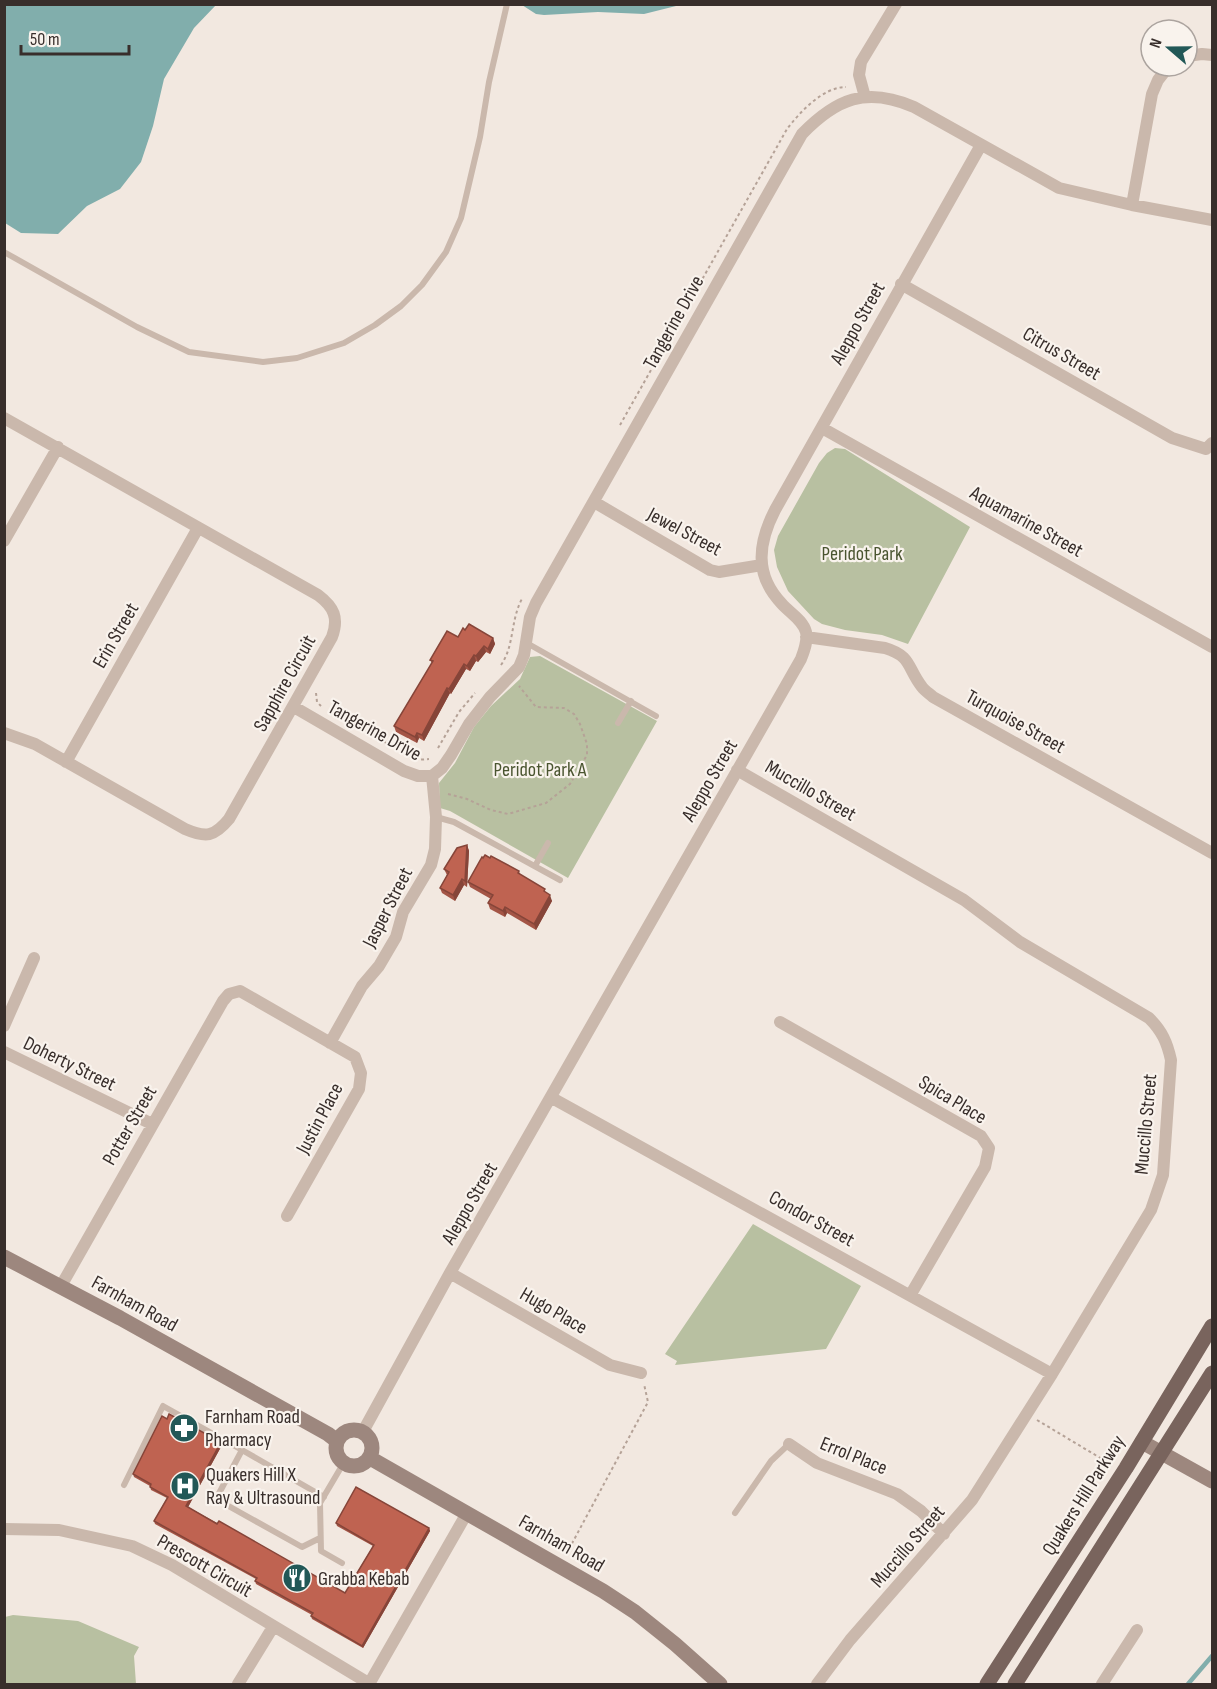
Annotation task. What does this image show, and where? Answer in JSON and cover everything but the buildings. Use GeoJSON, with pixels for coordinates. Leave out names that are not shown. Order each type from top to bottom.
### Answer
{"type":"FeatureCollection","features":[{"type":"Feature","properties":{"kind":"main road","name":"Quakers Hill Parkway"},"geometry":{"type":"LineString","coordinates":[[987,1684],[1142,1442],[1212,1326]]}},
{"type":"Feature","properties":{"kind":"main road"},"geometry":{"type":"LineString","coordinates":[[1016,1684],[1212,1373]]}},
{"type":"Feature","properties":{"kind":"street"},"geometry":{"type":"LineString","coordinates":[[863,91],[859,75],[861,62],[896,4]]}},
{"type":"Feature","properties":{"kind":"street"},"geometry":{"type":"LineString","coordinates":[[1132,205],[1152,94],[1160,78]]}},
{"type":"Feature","properties":{"kind":"street","name":"Tangerine Drive"},"geometry":{"type":"LineString","coordinates":[[294,707],[404,771],[418,776],[432,776],[442,768],[478,711],[519,667],[524,655],[530,617],[536,603],[802,134],[819,116],[840,103],[863,91],[900,101],[914,106],[1059,188],[1212,220]]}},
{"type":"Feature","properties":{"kind":"street","name":"Aleppo Street"},"geometry":{"type":"LineString","coordinates":[[364,1432],[450,1273],[801,659],[806,637],[802,624],[775,596],[765,576],[760,551],[762,538],[768,523],[901,284],[981,145]]}},
{"type":"Feature","properties":{"kind":"street","name":"Citrus Street"},"geometry":{"type":"LineString","coordinates":[[901,284],[1172,438],[1210,448]]}},
{"type":"Feature","properties":{"kind":"street","name":"Sapphire Circuit"},"geometry":{"type":"LineString","coordinates":[[4,418],[318,595],[328,603],[335,614],[336,626],[294,707],[229,819],[220,829],[210,835],[196,834],[185,829],[34,744],[4,733]]}},
{"type":"Feature","properties":{"kind":"street","name":"Aquamarine Street"},"geometry":{"type":"LineString","coordinates":[[822,428],[1212,647]]}},
{"type":"Feature","properties":{"kind":"street"},"geometry":{"type":"LineString","coordinates":[[4,542],[58,447]]}},
{"type":"Feature","properties":{"kind":"street","name":"Jewel Street"},"geometry":{"type":"LineString","coordinates":[[594,502],[710,570],[719,572],[762,565]]}},
{"type":"Feature","properties":{"kind":"street","name":"Erin Street"},"geometry":{"type":"LineString","coordinates":[[66,762],[198,528]]}},
{"type":"Feature","properties":{"kind":"street","name":"Turquoise Street"},"geometry":{"type":"LineString","coordinates":[[806,637],[897,651],[906,658],[922,687],[933,697],[1212,853]]}},
{"type":"Feature","properties":{"kind":"street","name":"Muccillo Street"},"geometry":{"type":"LineString","coordinates":[[737,770],[964,900],[1020,942],[1149,1018],[1161,1030],[1168,1045],[1171,1060],[1163,1174],[1151,1210],[1052,1374],[972,1500],[850,1640],[817,1684]]}},
{"type":"Feature","properties":{"kind":"street","name":"Jasper Street"},"geometry":{"type":"LineString","coordinates":[[330,1043],[362,986],[379,966],[396,937],[403,912],[430,865],[435,849],[436,817],[432,776]]}},
{"type":"Feature","properties":{"kind":"street"},"geometry":{"type":"LineString","coordinates":[[4,1026],[34,958]]}},
{"type":"Feature","properties":{"kind":"street","name":"Justin Place"},"geometry":{"type":"LineString","coordinates":[[240,991],[355,1057],[361,1073],[359,1089],[287,1216]]}},
{"type":"Feature","properties":{"kind":"street","name":"Potter Street"},"geometry":{"type":"LineString","coordinates":[[61,1287],[223,1000],[229,994],[240,991]]}},
{"type":"Feature","properties":{"kind":"street","name":"Spica Place"},"geometry":{"type":"LineString","coordinates":[[780,1022],[981,1136],[989,1148],[985,1167],[911,1294]]}},
{"type":"Feature","properties":{"kind":"street","name":"Doherty Street"},"geometry":{"type":"LineString","coordinates":[[4,1052],[152,1124]]}},
{"type":"Feature","properties":{"kind":"street","name":"Condor Street"},"geometry":{"type":"LineString","coordinates":[[552,1098],[911,1294],[1052,1374]]}},
{"type":"Feature","properties":{"kind":"street","name":"Farnham Road"},"geometry":{"type":"LineString","coordinates":[[4,1257],[337,1441]]}},
{"type":"Feature","properties":{"kind":"street","name":"Hugo Place"},"geometry":{"type":"LineString","coordinates":[[450,1273],[609,1365],[641,1373]]}},
{"type":"Feature","properties":{"kind":"street"},"geometry":{"type":"LineString","coordinates":[[349,1430],[364,1432],[371,1442],[370,1458],[360,1466],[343,1464],[337,1456],[335,1446],[337,1441],[349,1430]]}},
{"type":"Feature","properties":{"kind":"street"},"geometry":{"type":"LineString","coordinates":[[1142,1442],[1212,1481]]}},
{"type":"Feature","properties":{"kind":"street","name":"Errol Place"},"geometry":{"type":"LineString","coordinates":[[789,1444],[817,1463],[897,1494],[921,1511],[944,1534]]}},
{"type":"Feature","properties":{"kind":"street","name":"Farnham Road"},"geometry":{"type":"LineString","coordinates":[[370,1458],[572,1572],[635,1612],[720,1684]]}},
{"type":"Feature","properties":{"kind":"street"},"geometry":{"type":"LineString","coordinates":[[370,1684],[467,1513]]}},
{"type":"Feature","properties":{"kind":"street","name":"Prescott Circuit"},"geometry":{"type":"LineString","coordinates":[[4,1529],[59,1530],[132,1546],[172,1565],[370,1684]]}},
{"type":"Feature","properties":{"kind":"street"},"geometry":{"type":"LineString","coordinates":[[238,1684],[273,1627]]}},
{"type":"Feature","properties":{"kind":"street"},"geometry":{"type":"LineString","coordinates":[[1102,1684],[1137,1630]]}},
{"type":"Feature","properties":{"kind":"lane"},"geometry":{"type":"LineString","coordinates":[[4,252],[137,327],[189,352],[263,362],[297,358],[344,343],[401,306],[422,285],[446,252],[461,218],[507,4]]}},
{"type":"Feature","properties":{"kind":"lane"},"geometry":{"type":"LineString","coordinates":[[525,642],[656,716]]}},
{"type":"Feature","properties":{"kind":"lane"},"geometry":{"type":"LineString","coordinates":[[618,723],[631,701]]}},
{"type":"Feature","properties":{"kind":"lane"},"geometry":{"type":"LineString","coordinates":[[436,817],[454,822],[560,880]]}},
{"type":"Feature","properties":{"kind":"lane"},"geometry":{"type":"LineString","coordinates":[[535,866],[548,843]]}},
{"type":"Feature","properties":{"kind":"lane"},"geometry":{"type":"LineString","coordinates":[[124,1485],[163,1406],[324,1497]]}},
{"type":"Feature","properties":{"kind":"lane","name":"Errol Place"},"geometry":{"type":"LineString","coordinates":[[735,1513],[771,1461],[789,1444]]}},
{"type":"Feature","properties":{"kind":"lane"},"geometry":{"type":"LineString","coordinates":[[242,1450],[216,1499],[303,1547],[320,1539]]}},
{"type":"Feature","properties":{"kind":"lane"},"geometry":{"type":"LineString","coordinates":[[342,1563],[321,1551],[320,1503],[343,1464]]}},
{"type":"Feature","properties":{"kind":"path"},"geometry":{"type":"LineString","coordinates":[[618,429],[787,129],[802,111],[830,91],[838,88],[863,91]]}},
{"type":"Feature","properties":{"kind":"path"},"geometry":{"type":"LineString","coordinates":[[497,672],[508,655],[518,605],[525,594]]}},
{"type":"Feature","properties":{"kind":"path"},"geometry":{"type":"LineString","coordinates":[[433,791],[460,796],[491,810],[508,814],[546,803],[561,793],[576,776],[588,749],[574,714],[564,708],[541,708],[532,704],[511,677]]}},
{"type":"Feature","properties":{"kind":"path"},"geometry":{"type":"LineString","coordinates":[[316,690],[317,702],[323,707]]}},
{"type":"Feature","properties":{"kind":"path"},"geometry":{"type":"LineString","coordinates":[[437,751],[459,712],[478,690]]}},
{"type":"Feature","properties":{"kind":"path"},"geometry":{"type":"LineString","coordinates":[[333,713],[416,760],[426,761],[433,757]]}},
{"type":"Feature","properties":{"kind":"path"},"geometry":{"type":"LineString","coordinates":[[569,1549],[648,1402],[641,1373]]}},
{"type":"Feature","properties":{"kind":"path"},"geometry":{"type":"LineString","coordinates":[[1027,1414],[1112,1465]]}},
{"type":"Feature","properties":{"kind":"green space","name":"Peridot Park"},"geometry":{"type":"Polygon","coordinates":[[[835,448],[845,449],[970,527],[908,644],[882,635],[822,624],[814,619],[788,591],[777,567],[774,550],[778,536],[819,463],[827,453],[835,448]]]}},
{"type":"Feature","properties":{"kind":"green space","name":"Peridot Park A"},"geometry":{"type":"Polygon","coordinates":[[[540,656],[657,721],[568,878],[450,811],[440,808],[439,783],[455,763],[474,727],[491,706],[520,679],[530,657],[540,656]]]}},
{"type":"Feature","properties":{"kind":"green space"},"geometry":{"type":"Polygon","coordinates":[[[753,1224],[861,1286],[826,1349],[675,1365],[677,1361],[665,1354],[753,1224]]]}},
{"type":"Feature","properties":{"kind":"green space"},"geometry":{"type":"Polygon","coordinates":[[[13,1615],[78,1621],[139,1647],[134,1656],[136,1684],[5,1684],[5,1617],[13,1615]]]}},
{"type":"Feature","properties":{"kind":"water"},"geometry":{"type":"Polygon","coordinates":[[[5,4],[216,5],[194,28],[164,79],[153,126],[141,162],[120,189],[87,206],[58,234],[21,233],[5,223],[5,4]]]}},
{"type":"Feature","properties":{"kind":"water"},"geometry":{"type":"Polygon","coordinates":[[[522,5],[680,5],[644,14],[598,12],[544,15],[536,14],[522,5]]]}},
{"type":"Feature","properties":{"kind":"waterway"},"geometry":{"type":"LineString","coordinates":[[1188,1684],[1212,1656]]}},
{"type":"Feature","properties":{"kind":"place","name":"Farnham Road Pharmacy"},"geometry":{"type":"Point","coordinates":[184,1428]}},
{"type":"Feature","properties":{"kind":"place","name":"Quakers Hill X Ray & Ultrasound"},"geometry":{"type":"Point","coordinates":[185,1486]}},
{"type":"Feature","properties":{"kind":"place","name":"Grabba Kebab"},"geometry":{"type":"Point","coordinates":[297,1578]}}]}
